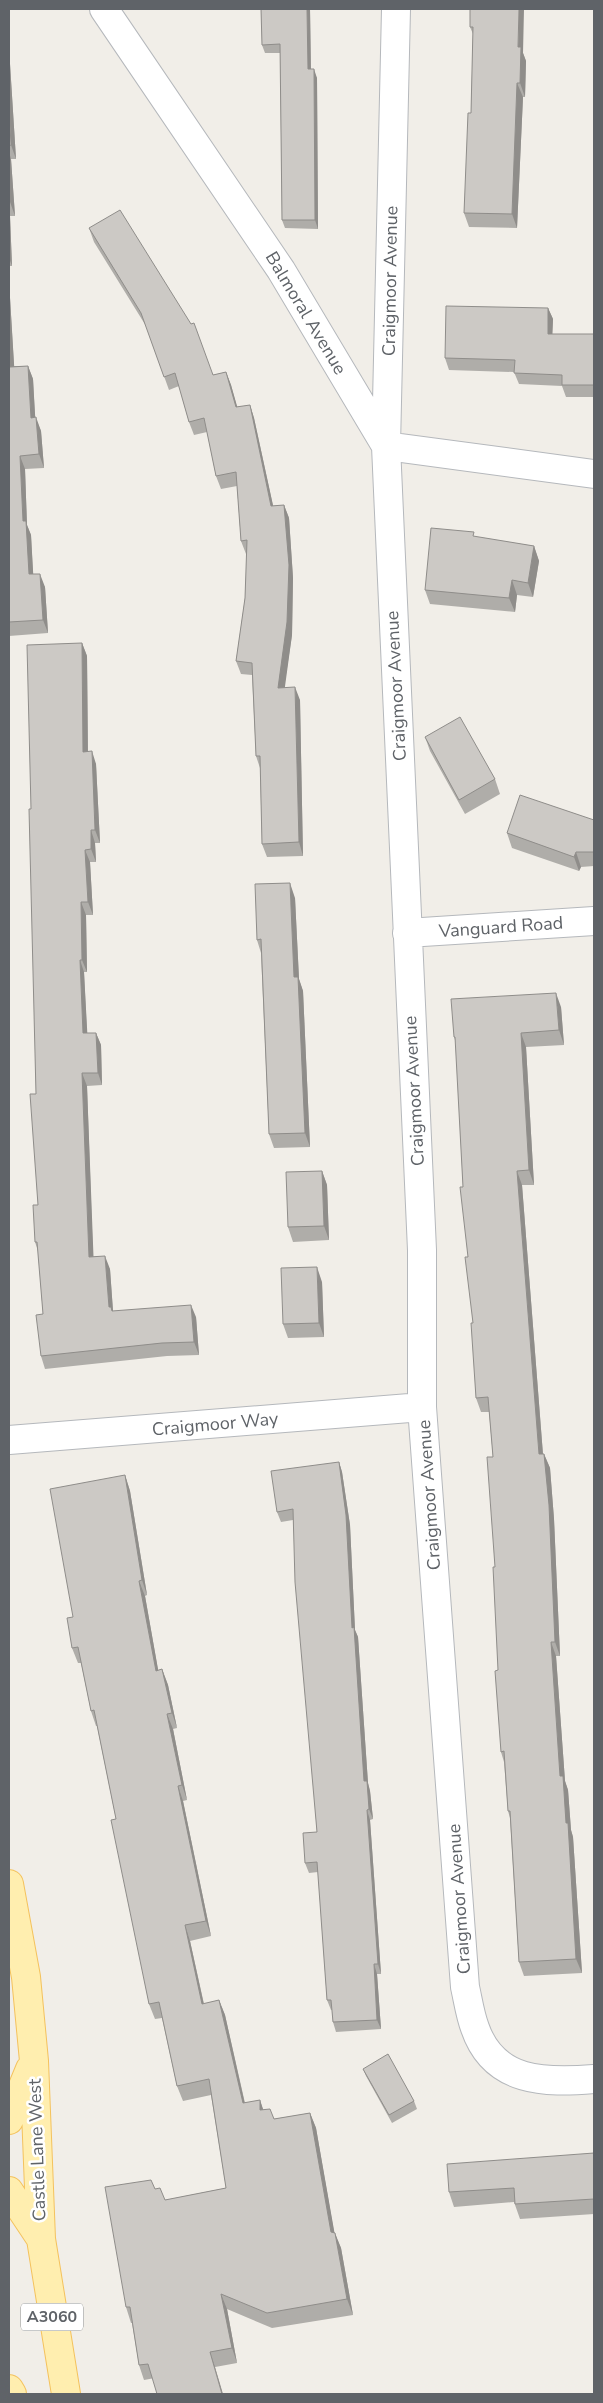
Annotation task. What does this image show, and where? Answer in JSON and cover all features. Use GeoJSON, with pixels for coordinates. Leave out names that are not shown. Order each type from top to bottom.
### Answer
{"type":"FeatureCollection","features":[{"type":"Feature","properties":{"kind":"main road","name":"Castle Lane West"},"geometry":{"type":"LineString","coordinates":[[9,1884],[26,1977],[34,2060],[41,2239],[66,2394]]}},
{"type":"Feature","properties":{"kind":"main road","name":"Castle Lane West"},"geometry":{"type":"LineString","coordinates":[[9,2120],[34,2060]]}},
{"type":"Feature","properties":{"kind":"main road","name":"Castle Lane West"},"geometry":{"type":"LineString","coordinates":[[9,2191],[41,2239]]}},
{"type":"Feature","properties":{"kind":"main road"},"geometry":{"type":"LineString","coordinates":[[9,2389],[12,2394]]}},
{"type":"Feature","properties":{"kind":"street","name":"Balmoral Avenue"},"geometry":{"type":"LineString","coordinates":[[104,9],[281,270],[386,446]]}},
{"type":"Feature","properties":{"kind":"street","name":"Craigmoor Avenue"},"geometry":{"type":"LineString","coordinates":[[396,9],[386,446],[422,1250],[422,1407],[465,1987],[475,2028],[491,2058],[520,2075],[541,2080],[594,2079]]}},
{"type":"Feature","properties":{"kind":"street"},"geometry":{"type":"LineString","coordinates":[[386,446],[594,474]]}},
{"type":"Feature","properties":{"kind":"street","name":"Vanguard Road"},"geometry":{"type":"LineString","coordinates":[[407,933],[594,921]]}},
{"type":"Feature","properties":{"kind":"street","name":"Craigmoor Way"},"geometry":{"type":"LineString","coordinates":[[9,1440],[422,1407]]}},
{"type":"Feature","properties":{"kind":"building"},"geometry":{"type":"Polygon","coordinates":[[[261,9],[307,9],[308,69],[314,69],[315,220],[282,220],[280,44],[262,45],[261,9]]]}},
{"type":"Feature","properties":{"kind":"building"},"geometry":{"type":"Polygon","coordinates":[[[470,9],[519,9],[518,47],[521,47],[520,83],[517,83],[512,214],[464,213],[468,113],[471,113],[473,27],[470,27],[470,9]]]}},
{"type":"Feature","properties":{"kind":"building"},"geometry":{"type":"Polygon","coordinates":[[[9,106],[11,145],[9,146],[9,106]]]}},
{"type":"Feature","properties":{"kind":"building"},"geometry":{"type":"Polygon","coordinates":[[[120,210],[191,324],[194,323],[213,375],[226,372],[236,407],[250,405],[271,506],[284,505],[289,565],[287,622],[278,688],[295,687],[299,842],[262,844],[260,756],[256,756],[252,663],[236,661],[245,598],[247,540],[241,541],[236,472],[216,476],[204,418],[189,422],[175,373],[164,377],[141,313],[89,228],[120,210]]]}},
{"type":"Feature","properties":{"kind":"building"},"geometry":{"type":"Polygon","coordinates":[[[446,306],[548,308],[548,334],[594,334],[594,385],[562,385],[562,375],[514,373],[515,360],[445,358],[446,306]]]}},
{"type":"Feature","properties":{"kind":"building"},"geometry":{"type":"Polygon","coordinates":[[[9,345],[10,367],[28,366],[31,418],[36,417],[39,454],[20,456],[23,521],[26,521],[29,574],[40,574],[43,620],[9,622],[9,345]]]}},
{"type":"Feature","properties":{"kind":"building"},"geometry":{"type":"Polygon","coordinates":[[[431,528],[474,532],[473,536],[534,546],[528,583],[512,580],[509,598],[425,590],[431,528]]]}},
{"type":"Feature","properties":{"kind":"building"},"geometry":{"type":"Polygon","coordinates":[[[82,643],[83,752],[92,751],[95,830],[91,830],[91,849],[85,850],[88,902],[81,902],[82,960],[80,960],[83,1033],[96,1033],[98,1073],[82,1073],[89,1257],[105,1256],[109,1307],[111,1307],[112,1311],[191,1305],[194,1342],[162,1343],[41,1356],[36,1315],[43,1314],[37,1242],[35,1242],[33,1205],[38,1205],[30,1094],[36,1094],[27,645],[82,643]]]}},
{"type":"Feature","properties":{"kind":"building"},"geometry":{"type":"Polygon","coordinates":[[[460,717],[495,779],[459,800],[425,737],[460,717]]]}},
{"type":"Feature","properties":{"kind":"building"},"geometry":{"type":"Polygon","coordinates":[[[520,795],[594,820],[594,852],[576,852],[574,857],[507,833],[520,795]]]}},
{"type":"Feature","properties":{"kind":"building"},"geometry":{"type":"Polygon","coordinates":[[[290,883],[294,977],[298,977],[305,1133],[269,1134],[261,939],[257,940],[255,884],[290,883]]]}},
{"type":"Feature","properties":{"kind":"building"},"geometry":{"type":"Polygon","coordinates":[[[556,993],[559,1030],[521,1033],[529,1170],[517,1171],[539,1454],[544,1454],[549,1505],[555,1642],[551,1642],[560,1776],[563,1776],[566,1823],[568,1823],[576,1959],[519,1962],[510,1811],[508,1811],[504,1751],[501,1752],[495,1671],[498,1670],[493,1567],[495,1567],[487,1457],[493,1457],[488,1397],[476,1398],[471,1323],[473,1323],[465,1257],[468,1257],[460,1187],[463,1187],[455,1037],[451,999],[556,993]]]}},
{"type":"Feature","properties":{"kind":"building"},"geometry":{"type":"Polygon","coordinates":[[[322,1171],[324,1226],[288,1227],[286,1172],[322,1171]]]}},
{"type":"Feature","properties":{"kind":"building"},"geometry":{"type":"Polygon","coordinates":[[[317,1267],[319,1323],[283,1324],[281,1268],[317,1267]]]}},
{"type":"Feature","properties":{"kind":"building"},"geometry":{"type":"Polygon","coordinates":[[[339,1462],[346,1515],[352,1628],[354,1627],[364,1781],[367,1781],[369,1809],[367,1810],[378,1964],[374,1964],[377,2020],[333,2022],[331,2000],[327,2000],[317,1862],[305,1863],[303,1833],[317,1832],[295,1582],[293,1509],[277,1512],[271,1471],[339,1462]]]}},
{"type":"Feature","properties":{"kind":"building"},"geometry":{"type":"Polygon","coordinates":[[[125,1475],[142,1580],[139,1581],[156,1671],[162,1669],[172,1713],[167,1714],[182,1785],[178,1786],[206,1921],[185,1925],[202,2004],[219,2000],[243,2103],[260,2100],[260,2110],[270,2109],[274,2119],[310,2113],[331,2232],[335,2233],[347,2299],[267,2313],[221,2294],[232,2348],[210,2352],[222,2394],[157,2394],[148,2364],[139,2365],[130,2307],[126,2307],[105,2187],[151,2180],[155,2189],[160,2188],[165,2200],[226,2188],[209,2079],[177,2086],[159,2002],[149,2004],[111,1820],[116,1819],[94,1710],[91,1711],[78,1647],[72,1648],[67,1618],[73,1617],[50,1489],[125,1475]]]}},
{"type":"Feature","properties":{"kind":"building"},"geometry":{"type":"Polygon","coordinates":[[[388,2054],[414,2101],[389,2115],[363,2069],[388,2054]]]}},
{"type":"Feature","properties":{"kind":"building"},"geometry":{"type":"Polygon","coordinates":[[[594,2153],[594,2199],[515,2204],[514,2188],[449,2192],[447,2164],[594,2153]]]}}]}
